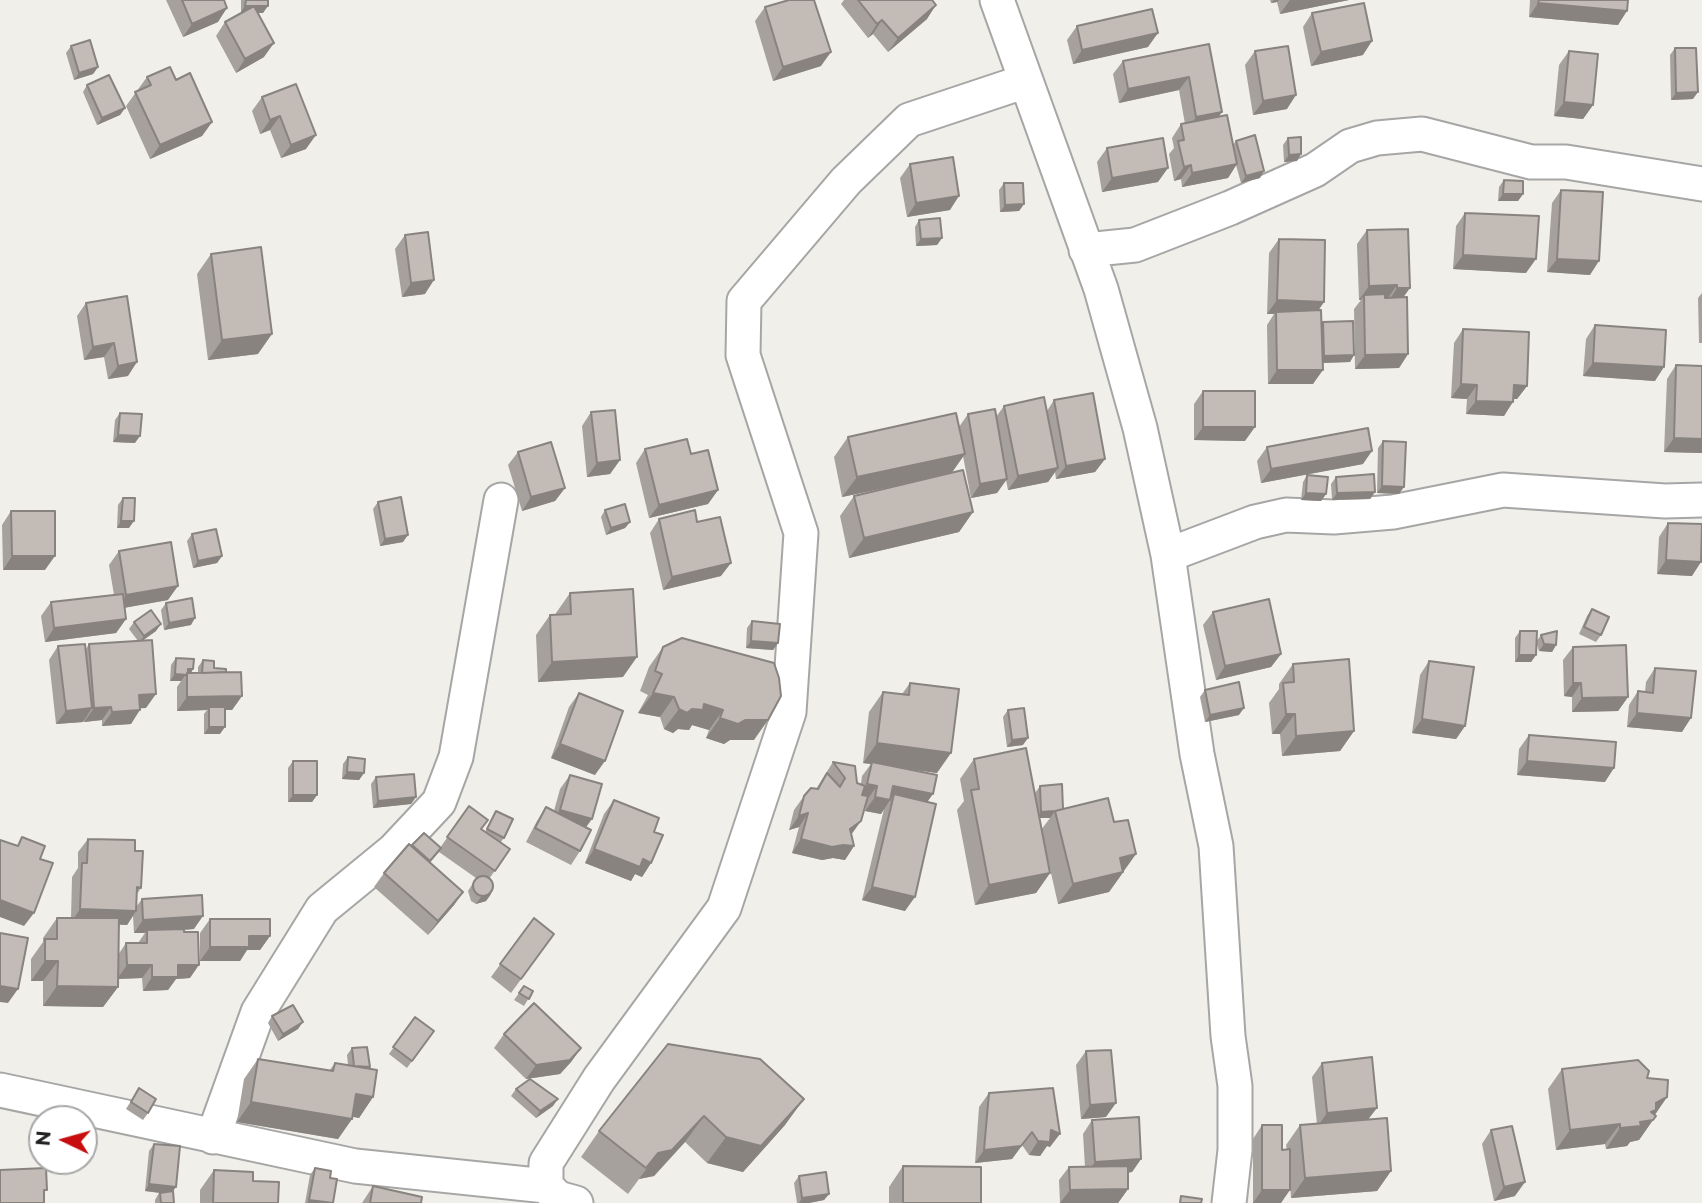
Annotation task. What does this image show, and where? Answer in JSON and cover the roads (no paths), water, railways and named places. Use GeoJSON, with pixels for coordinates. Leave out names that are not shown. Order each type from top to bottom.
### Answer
{"type":"FeatureCollection","features":[{"type":"Feature","properties":{"kind":"street"},"geometry":{"type":"LineString","coordinates":[[997,0],[1101,289],[1140,428],[1168,555],[1197,754],[1216,846],[1228,1036],[1235,1086],[1235,1150],[1229,1203]]}},
{"type":"Feature","properties":{"kind":"street"},"geometry":{"type":"LineString","coordinates":[[545,1186],[546,1163],[599,1079],[723,908],[789,712],[801,533],[743,355],[744,301],[846,181],[909,120],[1026,81]]}},
{"type":"Feature","properties":{"kind":"street"},"geometry":{"type":"LineString","coordinates":[[1086,250],[1135,245],[1279,187],[1315,170],[1350,146],[1377,138],[1422,134],[1531,162],[1566,162],[1702,184]]}},
{"type":"Feature","properties":{"kind":"street"},"geometry":{"type":"LineString","coordinates":[[1101,289],[1135,245]]}},
{"type":"Feature","properties":{"kind":"street"},"geometry":{"type":"LineString","coordinates":[[1168,555],[1255,522],[1286,515],[1334,517],[1393,512],[1503,490],[1665,501],[1702,500]]}},
{"type":"Feature","properties":{"kind":"street"},"geometry":{"type":"LineString","coordinates":[[213,1137],[258,1012],[322,909],[394,850],[439,802],[456,757],[502,500]]}},
{"type":"Feature","properties":{"kind":"street"},"geometry":{"type":"LineString","coordinates":[[0,1090],[355,1166],[545,1186],[558,1198],[576,1203]]}}]}
